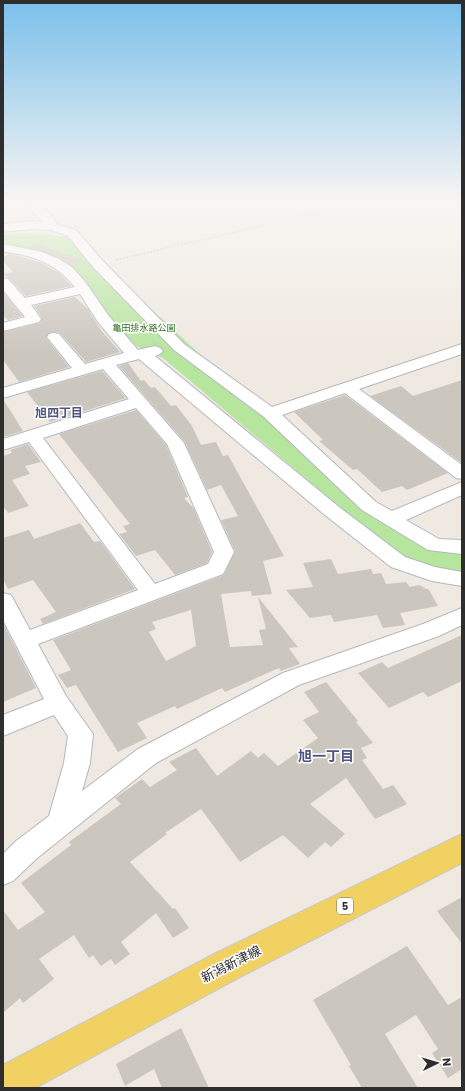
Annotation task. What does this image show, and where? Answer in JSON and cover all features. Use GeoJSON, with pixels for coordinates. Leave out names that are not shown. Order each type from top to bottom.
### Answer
{"type":"FeatureCollection","features":[{"type":"Feature","properties":{"kind":"main road","name":"新潟新津線"},"geometry":{"type":"LineString","coordinates":[[3,1085],[228,965],[462,848]]}},
{"type":"Feature","properties":{"kind":"street"},"geometry":{"type":"LineString","coordinates":[[21,252],[55,262],[68,271],[83,289],[99,313],[138,354],[325,506],[398,562],[432,574],[462,579]]}},
{"type":"Feature","properties":{"kind":"street"},"geometry":{"type":"LineString","coordinates":[[88,252],[179,347],[270,413],[369,506],[435,545],[462,547]]}},
{"type":"Feature","properties":{"kind":"street"},"geometry":{"type":"LineString","coordinates":[[3,282],[22,303],[34,320],[3,327]]}},
{"type":"Feature","properties":{"kind":"street"},"geometry":{"type":"LineString","coordinates":[[22,303],[83,289]]}},
{"type":"Feature","properties":{"kind":"street"},"geometry":{"type":"LineString","coordinates":[[54,337],[82,370]]}},
{"type":"Feature","properties":{"kind":"street"},"geometry":{"type":"LineString","coordinates":[[3,393],[138,354],[179,347]]}},
{"type":"Feature","properties":{"kind":"street"},"geometry":{"type":"LineString","coordinates":[[270,413],[462,349]]}},
{"type":"Feature","properties":{"kind":"street"},"geometry":{"type":"LineString","coordinates":[[25,640],[216,569],[224,552],[210,517],[175,443],[106,363]]}},
{"type":"Feature","properties":{"kind":"street"},"geometry":{"type":"LineString","coordinates":[[346,387],[462,474]]}},
{"type":"Feature","properties":{"kind":"street"},"geometry":{"type":"LineString","coordinates":[[3,445],[140,401]]}},
{"type":"Feature","properties":{"kind":"street"},"geometry":{"type":"LineString","coordinates":[[33,436],[152,594]]}},
{"type":"Feature","properties":{"kind":"street"},"geometry":{"type":"LineString","coordinates":[[390,519],[462,488]]}},
{"type":"Feature","properties":{"kind":"street"},"geometry":{"type":"LineString","coordinates":[[3,600],[58,703],[81,734],[77,762],[60,824]]}},
{"type":"Feature","properties":{"kind":"street"},"geometry":{"type":"LineString","coordinates":[[3,872],[26,850],[147,756],[292,679],[431,630],[462,616]]}},
{"type":"Feature","properties":{"kind":"street"},"geometry":{"type":"LineString","coordinates":[[3,726],[58,703]]}},
{"type":"Feature","properties":{"kind":"path"},"geometry":{"type":"LineString","coordinates":[[98,264],[150,252]]}},
{"type":"Feature","properties":{"kind":"green space","name":"亀田排水路公園"},"geometry":{"type":"Polygon","coordinates":[[[36,252],[94,252],[113,273],[361,505],[462,551],[462,573],[400,558],[163,358],[134,345],[67,266],[36,252]]]}},
{"type":"Feature","properties":{"kind":"building"},"geometry":{"type":"Polygon","coordinates":[[[45,252],[60,252],[85,261],[70,264],[45,252]]]}},
{"type":"Feature","properties":{"kind":"building"},"geometry":{"type":"Polygon","coordinates":[[[10,254],[42,263],[59,273],[72,286],[26,296],[9,278],[3,274],[13,272],[3,261],[3,257],[10,254]]]}},
{"type":"Feature","properties":{"kind":"building"},"geometry":{"type":"Polygon","coordinates":[[[3,292],[22,316],[8,320],[3,316],[3,292]]]}},
{"type":"Feature","properties":{"kind":"building"},"geometry":{"type":"Polygon","coordinates":[[[75,297],[88,309],[101,330],[120,352],[86,362],[60,333],[49,333],[46,338],[69,367],[19,382],[3,360],[3,332],[40,323],[42,318],[34,306],[75,297]]]}},
{"type":"Feature","properties":{"kind":"building"},"geometry":{"type":"Polygon","coordinates":[[[128,363],[141,381],[144,380],[151,388],[155,387],[171,406],[176,405],[192,426],[201,445],[216,442],[223,456],[228,455],[284,556],[263,561],[272,594],[252,596],[251,591],[221,594],[230,647],[263,645],[259,630],[266,629],[258,597],[298,647],[289,648],[300,664],[281,671],[279,668],[225,692],[222,688],[177,709],[175,706],[137,723],[147,738],[118,752],[76,685],[67,688],[58,675],[71,670],[53,640],[224,575],[235,551],[221,520],[238,516],[221,485],[207,490],[185,442],[119,366],[128,363]],[[191,610],[152,622],[156,629],[149,632],[166,661],[196,646],[191,610]]]}},
{"type":"Feature","properties":{"kind":"building"},"geometry":{"type":"Polygon","coordinates":[[[102,371],[126,398],[50,422],[27,392],[102,371]]]}},
{"type":"Feature","properties":{"kind":"building"},"geometry":{"type":"Polygon","coordinates":[[[462,380],[462,463],[370,396],[401,386],[413,396],[462,380]]]}},
{"type":"Feature","properties":{"kind":"building"},"geometry":{"type":"Polygon","coordinates":[[[345,395],[448,473],[407,490],[402,486],[382,492],[357,469],[353,470],[319,441],[323,440],[294,412],[345,395]]]}},
{"type":"Feature","properties":{"kind":"building"},"geometry":{"type":"Polygon","coordinates":[[[3,399],[23,431],[3,437],[3,399]]]}},
{"type":"Feature","properties":{"kind":"building"},"geometry":{"type":"Polygon","coordinates":[[[136,410],[166,445],[188,497],[184,498],[194,509],[212,552],[207,563],[175,575],[155,550],[136,556],[119,534],[127,532],[123,526],[130,524],[59,434],[136,410]]]}},
{"type":"Feature","properties":{"kind":"building"},"geometry":{"type":"Polygon","coordinates":[[[28,444],[41,462],[25,466],[30,474],[12,480],[29,506],[8,513],[3,506],[3,456],[12,453],[10,450],[28,444]]]}},
{"type":"Feature","properties":{"kind":"building"},"geometry":{"type":"Polygon","coordinates":[[[80,523],[94,542],[100,541],[135,589],[43,624],[40,619],[56,612],[33,580],[8,589],[3,579],[3,538],[29,530],[34,539],[80,523]]]}},
{"type":"Feature","properties":{"kind":"building"},"geometry":{"type":"Polygon","coordinates":[[[331,559],[338,574],[371,569],[373,574],[381,573],[386,584],[406,582],[410,587],[419,585],[429,590],[438,606],[400,613],[405,625],[383,628],[377,615],[334,622],[331,615],[310,618],[286,590],[313,587],[303,563],[331,559]]]}},
{"type":"Feature","properties":{"kind":"building"},"geometry":{"type":"Polygon","coordinates":[[[3,623],[36,688],[3,702],[3,623]]]}},
{"type":"Feature","properties":{"kind":"building"},"geometry":{"type":"Polygon","coordinates":[[[462,635],[462,681],[428,697],[423,692],[389,708],[358,673],[382,662],[388,668],[462,635]]]}},
{"type":"Feature","properties":{"kind":"building"},"geometry":{"type":"Polygon","coordinates":[[[326,682],[358,721],[356,722],[373,743],[361,748],[367,758],[362,760],[383,789],[393,785],[407,804],[375,819],[346,778],[310,804],[345,834],[331,847],[325,842],[308,858],[283,835],[240,862],[201,809],[165,833],[167,834],[130,862],[173,909],[175,908],[189,928],[173,938],[156,913],[121,942],[130,954],[115,965],[111,959],[101,966],[93,955],[89,958],[74,935],[39,959],[54,979],[23,1003],[20,998],[3,1013],[3,910],[18,930],[45,912],[21,883],[71,845],[69,842],[121,804],[115,798],[142,779],[150,787],[177,770],[169,762],[196,748],[217,776],[251,751],[258,758],[264,753],[278,766],[318,738],[303,720],[319,712],[304,692],[326,682]]]}},
{"type":"Feature","properties":{"kind":"building"},"geometry":{"type":"Polygon","coordinates":[[[462,897],[462,944],[437,911],[462,897]]]}},
{"type":"Feature","properties":{"kind":"building"},"geometry":{"type":"Polygon","coordinates":[[[407,946],[448,1005],[462,997],[462,1069],[448,1078],[432,1053],[438,1049],[416,1015],[385,1034],[418,1088],[362,1088],[349,1066],[351,1065],[313,1000],[407,946]]]}},
{"type":"Feature","properties":{"kind":"building"},"geometry":{"type":"Polygon","coordinates":[[[181,1028],[209,1088],[162,1088],[154,1069],[125,1086],[116,1064],[181,1028]]]}},
{"type":"Feature","properties":{"kind":"district","name":"旭四丁目"},"geometry":{"type":"Point","coordinates":[59,412]}},
{"type":"Feature","properties":{"kind":"district","name":"旭一丁目"},"geometry":{"type":"Point","coordinates":[326,756]}}]}
